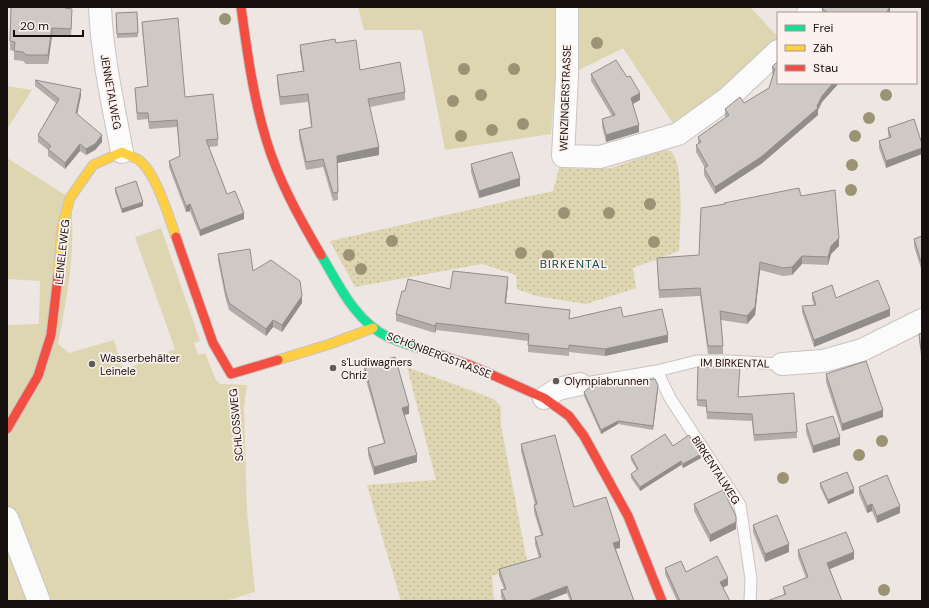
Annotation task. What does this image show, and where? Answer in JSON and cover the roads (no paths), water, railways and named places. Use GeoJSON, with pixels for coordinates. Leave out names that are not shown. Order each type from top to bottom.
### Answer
{"type":"FeatureCollection","features":[{"type":"Feature","properties":{"kind":"street","name":"JENNETALWEG"},"geometry":{"type":"LineString","coordinates":[[100,7],[100,25],[122,152]]}},
{"type":"Feature","properties":{"kind":"street","name":"SCHÖNBERGSTRASSE"},"geometry":{"type":"LineString","coordinates":[[241,7],[247,54],[266,140],[284,186],[305,228],[353,308],[373,328],[388,337],[470,365],[544,398],[569,416],[590,447],[628,516],[662,601]]}},
{"type":"Feature","properties":{"kind":"street","name":"WENZINGERSTRASSE"},"geometry":{"type":"LineString","coordinates":[[567,7],[567,76],[562,156],[600,156],[678,134],[728,98],[777,52]]}},
{"type":"Feature","properties":{"kind":"street","name":"SCHLOSSWEG"},"geometry":{"type":"LineString","coordinates":[[122,152],[140,161],[162,198],[212,343],[231,374],[330,344],[373,328]]}},
{"type":"Feature","properties":{"kind":"street","name":"LEINELEWEG"},"geometry":{"type":"LineString","coordinates":[[7,429],[38,376],[51,335],[56,305],[62,228],[70,198],[93,165],[122,152]]}},
{"type":"Feature","properties":{"kind":"street","name":"IM BIRKENTAL"},"geometry":{"type":"LineString","coordinates":[[782,364],[823,361],[862,350],[922,320]]}},
{"type":"Feature","properties":{"kind":"street","name":"IM BIRKENTAL"},"geometry":{"type":"LineString","coordinates":[[544,398],[558,389],[580,384]]}},
{"type":"Feature","properties":{"kind":"street"},"geometry":{"type":"LineString","coordinates":[[7,518],[39,601]]}},
{"type":"Feature","properties":{"kind":"lane","name":"IM BIRKENTAL"},"geometry":{"type":"LineString","coordinates":[[580,384],[657,371],[697,362],[728,360],[782,364]]}},
{"type":"Feature","properties":{"kind":"lane","name":"BIRKENTALWEG"},"geometry":{"type":"LineString","coordinates":[[657,371],[678,411],[740,505],[751,579],[750,601]]}},
{"type":"Feature","properties":{"kind":"place","name":"Wasserbehälter Leinele"},"geometry":{"type":"Point","coordinates":[92,364]}},
{"type":"Feature","properties":{"kind":"place","name":"s'Ludiwagners Chriz"},"geometry":{"type":"Point","coordinates":[333,368]}},
{"type":"Feature","properties":{"kind":"place","name":"Olympiabrunnen"},"geometry":{"type":"Point","coordinates":[556,381]}},
{"type":"Feature","properties":{"kind":"district","name":"BIRKENTAL"},"geometry":{"type":"Point","coordinates":[574,264]}}]}
